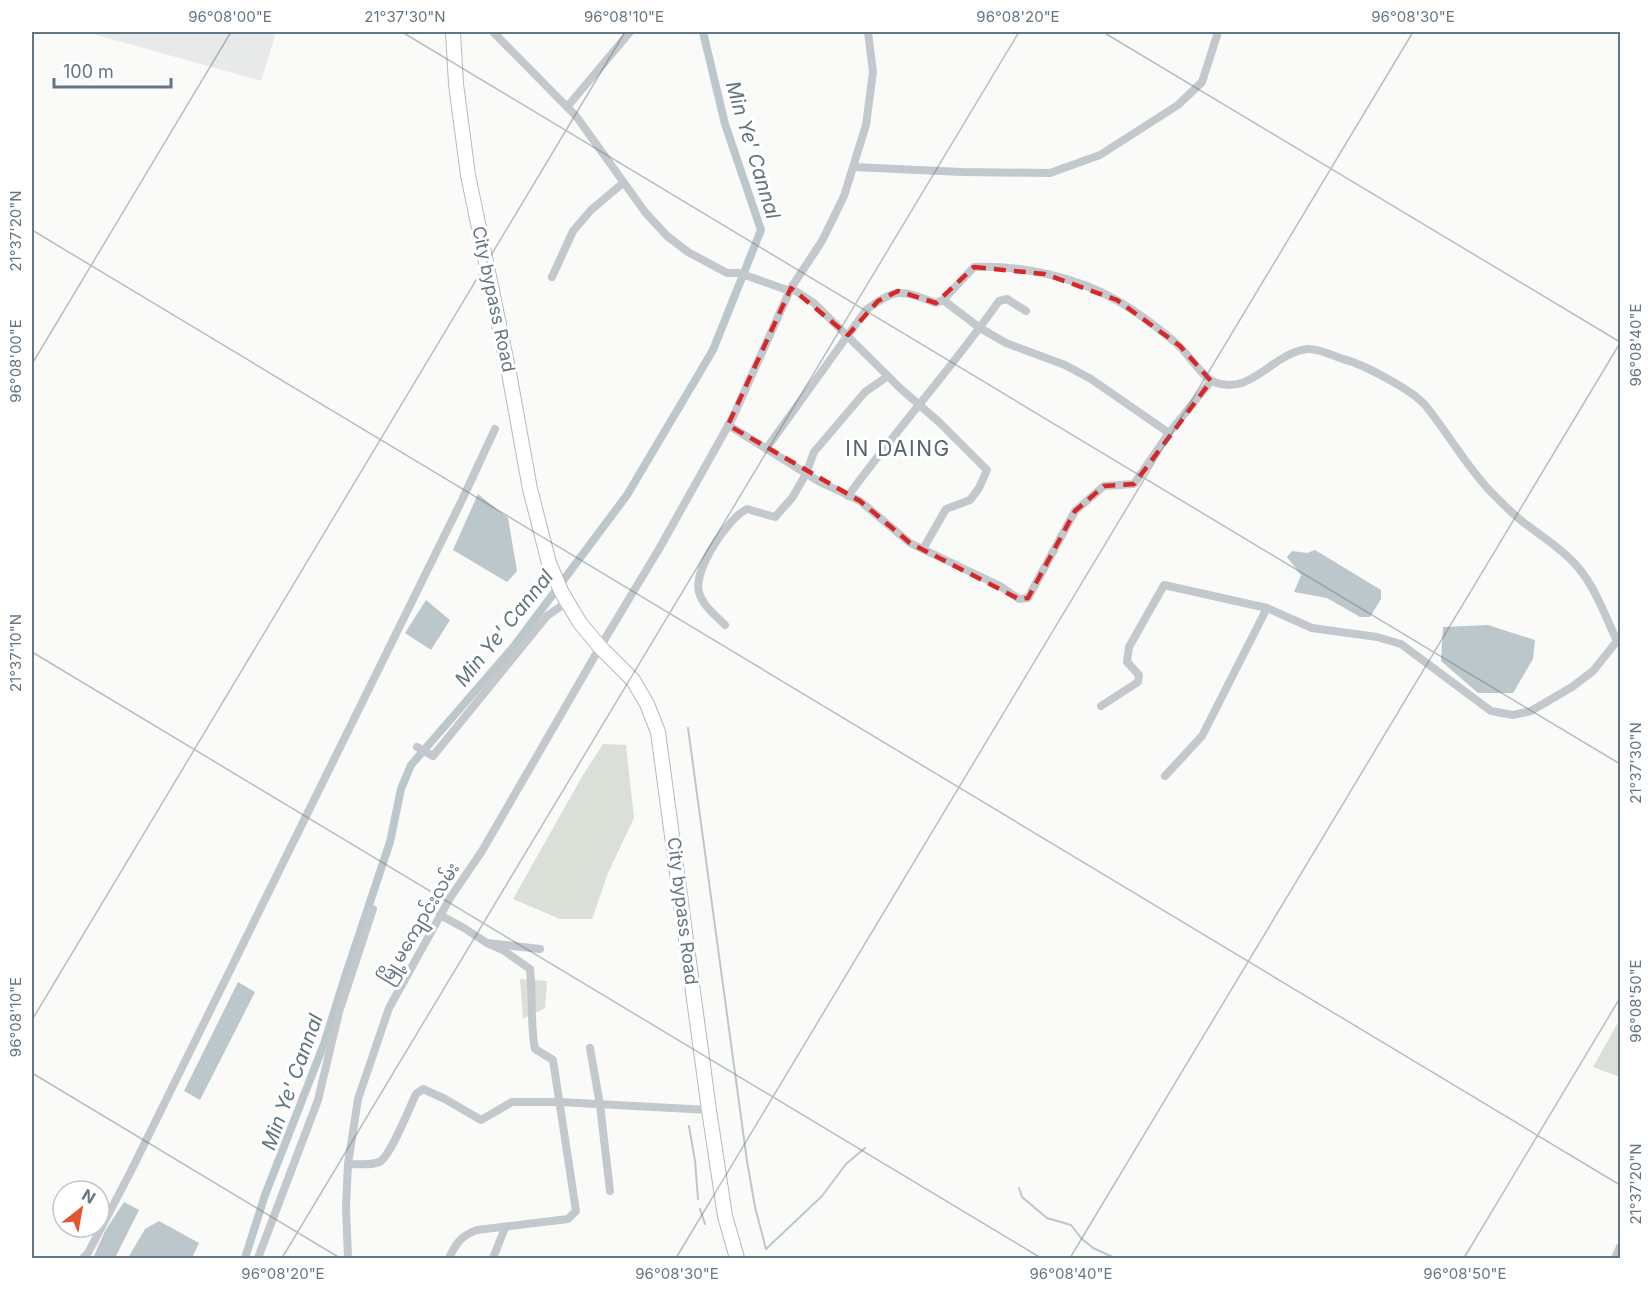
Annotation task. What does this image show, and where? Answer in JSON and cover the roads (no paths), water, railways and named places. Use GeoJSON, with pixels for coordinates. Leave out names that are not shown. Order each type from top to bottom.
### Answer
{"type":"FeatureCollection","features":[{"type":"Feature","properties":{"kind":"main road","name":"City bypass Road"},"geometry":{"type":"LineString","coordinates":[[453,32],[456,84],[468,175],[510,373],[530,489],[549,563],[580,623],[633,680],[647,704],[658,732],[709,1110],[725,1216],[737,1258]]}},
{"type":"Feature","properties":{"kind":"street"},"geometry":{"type":"LineString","coordinates":[[493,32],[576,116],[645,212],[668,236],[688,252],[727,273],[739,273],[790,289],[814,303],[987,470],[979,488],[970,500],[946,509],[923,549]]}},
{"type":"Feature","properties":{"kind":"street"},"geometry":{"type":"LineString","coordinates":[[567,107],[630,32]]}},
{"type":"Feature","properties":{"kind":"street","name":"မြို့မကျောင်းလမ်း"},"geometry":{"type":"LineString","coordinates":[[348,1258],[346,1206],[348,1164],[358,1099],[389,1008],[440,915],[482,851],[659,549],[728,425],[790,289],[822,241],[844,196],[866,125],[873,72],[868,32]]}},
{"type":"Feature","properties":{"kind":"street"},"geometry":{"type":"LineString","coordinates":[[853,167],[950,172],[1050,173],[1100,155],[1178,105],[1202,82],[1218,32]]}},
{"type":"Feature","properties":{"kind":"street"},"geometry":{"type":"LineString","coordinates":[[552,277],[573,231],[591,210],[623,183]]}},
{"type":"Feature","properties":{"kind":"street"},"geometry":{"type":"LineString","coordinates":[[766,449],[866,310],[878,301],[898,291],[936,303],[943,300],[974,267],[994,266],[1045,274],[1090,287],[1117,300],[1180,346],[1211,381],[1229,387],[1241,384],[1289,355],[1309,349],[1354,362],[1385,378],[1424,403],[1489,490],[1525,524],[1562,550],[1578,567],[1619,642],[1593,671],[1572,687],[1532,711],[1513,716],[1491,711],[1401,645],[1377,637],[1312,628],[1267,608],[1164,585],[1129,647],[1127,662],[1139,675],[1138,682],[1101,706]]}},
{"type":"Feature","properties":{"kind":"street"},"geometry":{"type":"LineString","coordinates":[[848,496],[879,453],[980,328],[999,300],[1007,299],[1026,311]]}},
{"type":"Feature","properties":{"kind":"street"},"geometry":{"type":"LineString","coordinates":[[943,300],[1006,344],[1065,365],[1091,379],[1169,433]]}},
{"type":"Feature","properties":{"kind":"street"},"geometry":{"type":"LineString","coordinates":[[725,625],[711,610],[699,591],[699,577],[715,545],[740,513],[747,509],[775,517],[792,498],[806,474],[814,452],[843,415],[865,392],[888,376]]}},
{"type":"Feature","properties":{"kind":"street"},"geometry":{"type":"LineString","coordinates":[[728,425],[806,474],[860,501],[910,543],[1000,586],[1019,599],[1028,598],[1075,511],[1104,486],[1134,484],[1169,433],[1211,381]]}},
{"type":"Feature","properties":{"kind":"street"},"geometry":{"type":"LineString","coordinates":[[83,1258],[88,1253],[135,1163],[495,429]]}},
{"type":"Feature","properties":{"kind":"street"},"geometry":{"type":"LineString","coordinates":[[417,747],[433,756],[565,597]]}},
{"type":"Feature","properties":{"kind":"street"},"geometry":{"type":"LineString","coordinates":[[1165,776],[1202,736],[1267,608]]}},
{"type":"Feature","properties":{"kind":"street"},"geometry":{"type":"LineString","coordinates":[[258,1258],[318,1100],[339,1012],[372,909]]}},
{"type":"Feature","properties":{"kind":"street"},"geometry":{"type":"LineString","coordinates":[[440,915],[503,950],[530,969],[533,999],[531,1029],[535,1049],[553,1060],[576,1211],[568,1219],[477,1230],[465,1234],[458,1241],[449,1258]]}},
{"type":"Feature","properties":{"kind":"street"},"geometry":{"type":"LineString","coordinates":[[487,943],[540,949]]}},
{"type":"Feature","properties":{"kind":"street"},"geometry":{"type":"LineString","coordinates":[[590,1048],[600,1105],[610,1191]]}},
{"type":"Feature","properties":{"kind":"street"},"geometry":{"type":"LineString","coordinates":[[348,1164],[375,1163],[382,1160],[389,1151],[416,1094],[423,1089],[481,1120],[512,1102],[560,1102],[709,1110]]}},
{"type":"Feature","properties":{"kind":"street"},"geometry":{"type":"LineString","coordinates":[[493,1258],[505,1228]]}},
{"type":"Feature","properties":{"kind":"street"},"geometry":{"type":"LineString","coordinates":[[1615,1258],[1620,1247]]}},
{"type":"Feature","properties":{"kind":"waterway","name":"Min Ye' Cannal"},"geometry":{"type":"LineString","coordinates":[[245,1258],[265,1195],[324,1044],[390,842],[401,789],[411,765],[515,645],[627,495],[713,350],[761,230],[725,124],[703,32]]}},
{"type":"Feature","properties":{"kind":"waterway"},"geometry":{"type":"LineString","coordinates":[[688,728],[747,1161],[755,1207],[766,1249],[822,1196],[846,1164],[865,1148]]}},
{"type":"Feature","properties":{"kind":"waterway"},"geometry":{"type":"LineString","coordinates":[[689,1126],[698,1199]]}},
{"type":"Feature","properties":{"kind":"waterway"},"geometry":{"type":"LineString","coordinates":[[1019,1188],[1022,1197],[1047,1218],[1071,1225],[1093,1248],[1115,1258]]}},
{"type":"Feature","properties":{"kind":"waterway"},"geometry":{"type":"LineString","coordinates":[[700,1209],[705,1224]]}},
{"type":"Feature","properties":{"kind":"district","name":"IN DAING"},"geometry":{"type":"Point","coordinates":[898,448]}}]}
